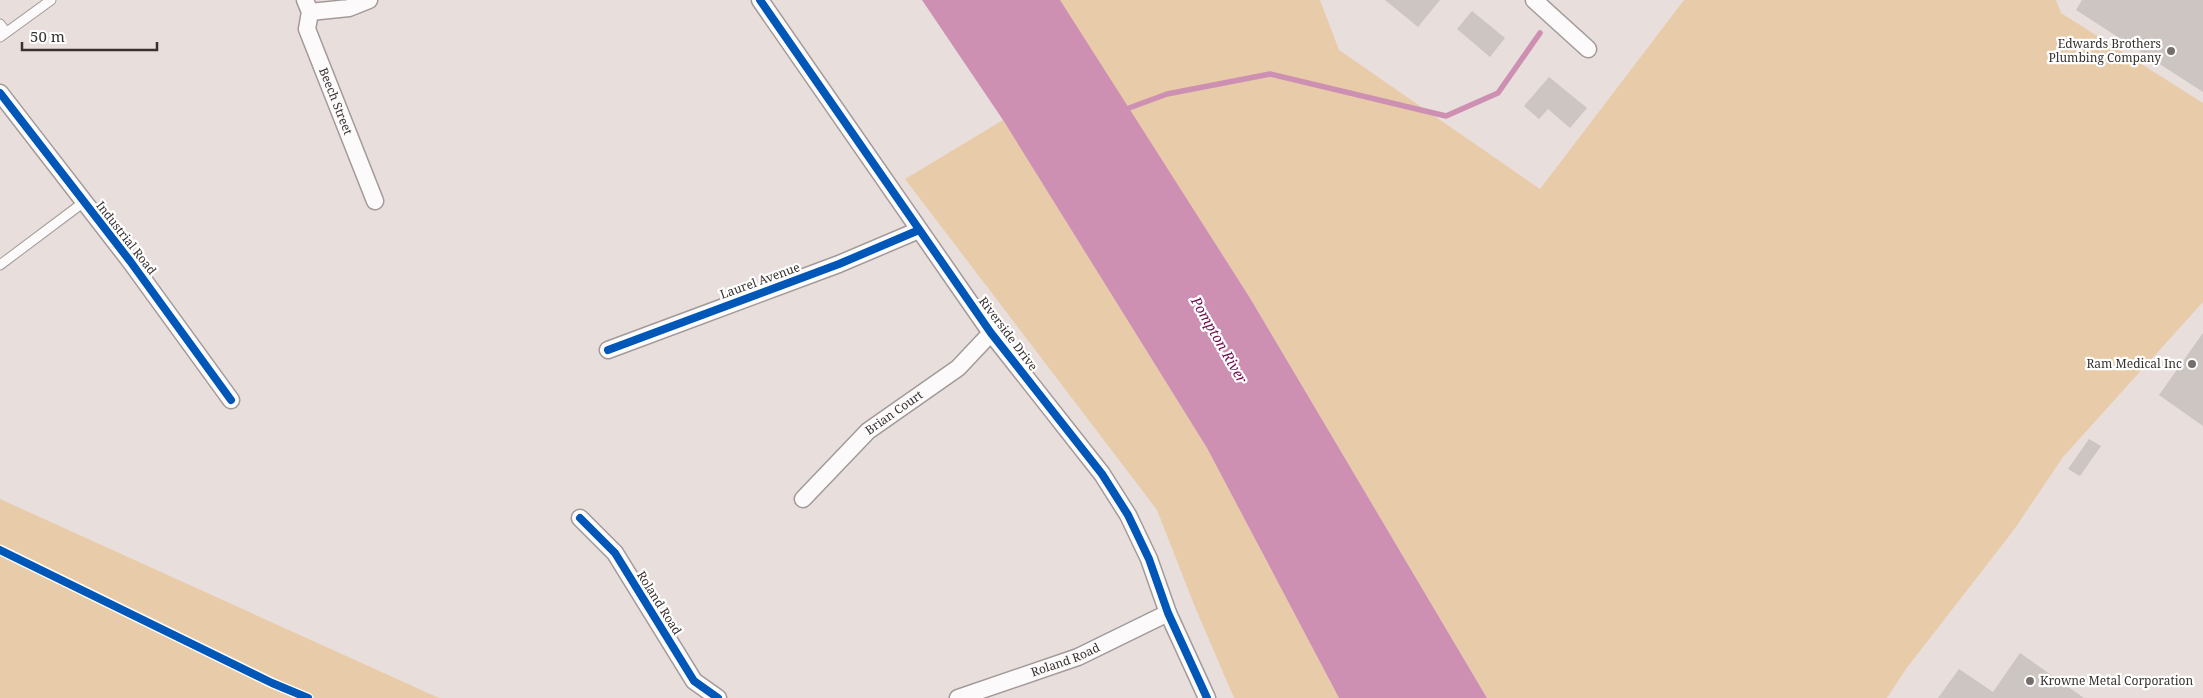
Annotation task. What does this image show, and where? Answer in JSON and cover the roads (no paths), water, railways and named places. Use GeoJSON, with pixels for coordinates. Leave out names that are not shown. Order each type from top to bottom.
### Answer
{"type":"FeatureCollection","features":[{"type":"Feature","properties":{"kind":"street"},"geometry":{"type":"LineString","coordinates":[[307,6],[350,8],[370,0]]}},
{"type":"Feature","properties":{"kind":"street","name":"Riverside Drive"},"geometry":{"type":"LineString","coordinates":[[760,0],[992,333],[1102,474],[1123,507],[1149,559],[1168,613],[1207,698]]}},
{"type":"Feature","properties":{"kind":"street"},"geometry":{"type":"LineString","coordinates":[[1534,0],[1588,49]]}},
{"type":"Feature","properties":{"kind":"street","name":"Beech Street"},"geometry":{"type":"LineString","coordinates":[[307,6],[307,29],[375,201]]}},
{"type":"Feature","properties":{"kind":"street","name":"Industrial Road"},"geometry":{"type":"LineString","coordinates":[[0,93],[130,261],[231,400]]}},
{"type":"Feature","properties":{"kind":"street","name":"Laurel Avenue"},"geometry":{"type":"LineString","coordinates":[[608,350],[839,264],[919,230]]}},
{"type":"Feature","properties":{"kind":"street","name":"Brian Court"},"geometry":{"type":"LineString","coordinates":[[803,499],[868,431],[958,368],[992,333]]}},
{"type":"Feature","properties":{"kind":"street","name":"Roland Road"},"geometry":{"type":"LineString","coordinates":[[580,518],[616,553],[694,681],[718,698]]}},
{"type":"Feature","properties":{"kind":"street","name":"Roland Road"},"geometry":{"type":"LineString","coordinates":[[958,698],[1078,657],[1168,613]]}},
{"type":"Feature","properties":{"kind":"lane"},"geometry":{"type":"LineString","coordinates":[[0,24],[3,35],[51,0]]}},
{"type":"Feature","properties":{"kind":"lane"},"geometry":{"type":"LineString","coordinates":[[0,265],[84,202]]}},
{"type":"Feature","properties":{"kind":"water","name":"Pompton River"},"geometry":{"type":"Polygon","coordinates":[[[922,0],[1060,0],[1250,298],[1487,698],[1339,698],[1207,448],[1003,120],[922,0]]]}},
{"type":"Feature","properties":{"kind":"waterway"},"geometry":{"type":"LineString","coordinates":[[1129,108],[1167,94],[1270,74],[1446,116],[1498,93],[1540,33]]}},
{"type":"Feature","properties":{"kind":"place","name":"Edwards Brothers Plumbing Company"},"geometry":{"type":"Point","coordinates":[2171,51]}},
{"type":"Feature","properties":{"kind":"place","name":"Ram Medical Inc"},"geometry":{"type":"Point","coordinates":[2192,364]}},
{"type":"Feature","properties":{"kind":"place","name":"Krowne Metal Corporation"},"geometry":{"type":"Point","coordinates":[2030,681]}}]}
